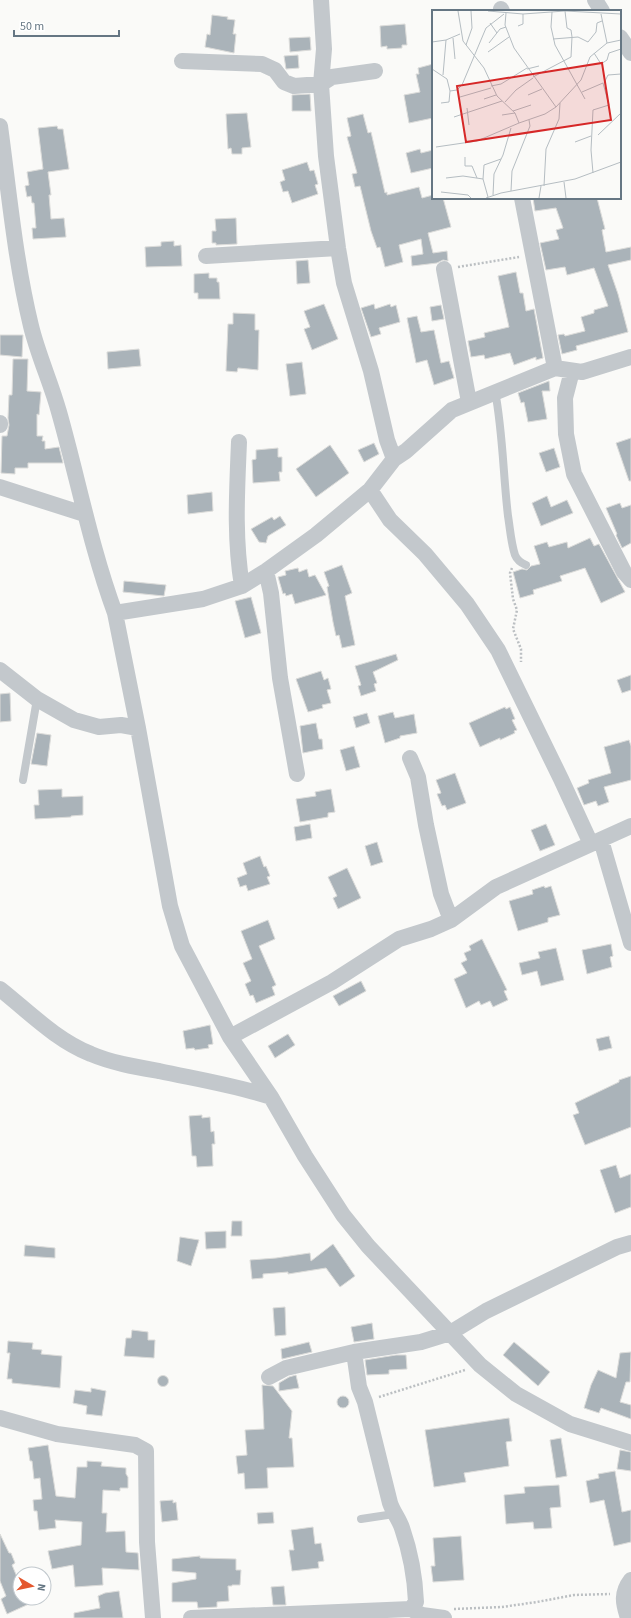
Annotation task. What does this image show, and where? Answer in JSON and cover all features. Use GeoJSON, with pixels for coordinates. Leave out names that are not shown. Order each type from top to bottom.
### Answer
{"type":"FeatureCollection","features":[{"type":"Feature","properties":{"kind":"street"},"geometry":{"type":"LineString","coordinates":[[321,0],[324,49],[321,84],[326,156],[338,248],[344,283],[372,371],[387,440],[394,459]]}},
{"type":"Feature","properties":{"kind":"street"},"geometry":{"type":"LineString","coordinates":[[595,0],[601,10]]}},
{"type":"Feature","properties":{"kind":"street"},"geometry":{"type":"LineString","coordinates":[[621,39],[631,54]]}},
{"type":"Feature","properties":{"kind":"street"},"geometry":{"type":"LineString","coordinates":[[182,61],[262,64],[275,70],[284,82],[294,86],[321,84],[332,77],[375,71]]}},
{"type":"Feature","properties":{"kind":"street"},"geometry":{"type":"LineString","coordinates":[[0,126],[19,269],[31,327],[59,411],[84,514],[102,578],[115,613],[138,728],[170,906],[182,946],[230,1037],[271,1097],[305,1156],[343,1215],[368,1246],[480,1365],[516,1394],[570,1424],[631,1443]]}},
{"type":"Feature","properties":{"kind":"street"},"geometry":{"type":"LineString","coordinates":[[522,199],[555,368]]}},
{"type":"Feature","properties":{"kind":"street"},"geometry":{"type":"LineString","coordinates":[[206,256],[338,248]]}},
{"type":"Feature","properties":{"kind":"street"},"geometry":{"type":"LineString","coordinates":[[444,269],[469,402]]}},
{"type":"Feature","properties":{"kind":"street"},"geometry":{"type":"LineString","coordinates":[[115,613],[203,599],[242,586],[266,571],[316,535],[370,490],[394,459],[406,451],[452,410],[495,391],[555,368],[582,372],[631,357]]}},
{"type":"Feature","properties":{"kind":"street"},"geometry":{"type":"LineString","coordinates":[[572,371],[565,398],[566,434],[574,474],[624,572],[631,580]]}},
{"type":"Feature","properties":{"kind":"street"},"geometry":{"type":"LineString","coordinates":[[239,442],[236,513],[237,558],[242,586]]}},
{"type":"Feature","properties":{"kind":"street"},"geometry":{"type":"LineString","coordinates":[[0,487],[84,514]]}},
{"type":"Feature","properties":{"kind":"street"},"geometry":{"type":"LineString","coordinates":[[370,490],[390,520],[425,554],[467,604],[486,630],[498,650],[561,779],[596,842],[631,943]]}},
{"type":"Feature","properties":{"kind":"street"},"geometry":{"type":"LineString","coordinates":[[266,571],[271,593],[280,678],[297,774]]}},
{"type":"Feature","properties":{"kind":"street"},"geometry":{"type":"LineString","coordinates":[[0,670],[37,699],[74,720],[98,727],[121,725],[138,728]]}},
{"type":"Feature","properties":{"kind":"street"},"geometry":{"type":"LineString","coordinates":[[410,758],[418,776],[426,825],[441,894],[451,920]]}},
{"type":"Feature","properties":{"kind":"street"},"geometry":{"type":"LineString","coordinates":[[230,1037],[332,982],[399,939],[431,930],[451,920],[496,887],[631,826]]}},
{"type":"Feature","properties":{"kind":"street"},"geometry":{"type":"LineString","coordinates":[[0,989],[51,1032],[71,1045],[91,1054],[132,1066],[242,1088],[271,1097]]}},
{"type":"Feature","properties":{"kind":"street"},"geometry":{"type":"LineString","coordinates":[[269,1377],[286,1368],[354,1352],[421,1342],[450,1333],[486,1310],[617,1247],[631,1243]]}},
{"type":"Feature","properties":{"kind":"street"},"geometry":{"type":"LineString","coordinates":[[354,1352],[359,1386],[365,1402],[394,1514],[402,1526],[410,1558],[416,1602],[411,1609]]}},
{"type":"Feature","properties":{"kind":"street"},"geometry":{"type":"LineString","coordinates":[[0,1418],[57,1434],[135,1445],[146,1451],[147,1542],[153,1618]]}},
{"type":"Feature","properties":{"kind":"street"},"geometry":{"type":"LineString","coordinates":[[628,1586],[624,1605],[628,1618]]}},
{"type":"Feature","properties":{"kind":"street"},"geometry":{"type":"LineString","coordinates":[[191,1618],[411,1609],[422,1615],[445,1614]]}},
{"type":"Feature","properties":{"kind":"lane"},"geometry":{"type":"LineString","coordinates":[[495,391],[500,419],[504,487],[516,556],[520,562],[526,566]]}},
{"type":"Feature","properties":{"kind":"lane"},"geometry":{"type":"LineString","coordinates":[[23,780],[37,699]]}},
{"type":"Feature","properties":{"kind":"lane"},"geometry":{"type":"LineString","coordinates":[[361,1520],[394,1514]]}},
{"type":"Feature","properties":{"kind":"path"},"geometry":{"type":"LineString","coordinates":[[444,269],[533,255]]}},
{"type":"Feature","properties":{"kind":"path"},"geometry":{"type":"LineString","coordinates":[[516,556],[510,573],[513,599],[516,610],[513,629],[521,649],[521,663]]}},
{"type":"Feature","properties":{"kind":"path"},"geometry":{"type":"LineString","coordinates":[[365,1402],[480,1365]]}},
{"type":"Feature","properties":{"kind":"path"},"geometry":{"type":"LineString","coordinates":[[445,1614],[493,1606],[502,1607],[537,1602],[628,1586]]}},
{"type":"Feature","properties":{"kind":"building"},"geometry":{"type":"Polygon","coordinates":[[[212,15],[228,17],[227,19],[235,20],[233,34],[236,34],[234,53],[205,47],[207,34],[210,35],[212,15]]]}},
{"type":"Feature","properties":{"kind":"building"},"geometry":{"type":"Polygon","coordinates":[[[405,24],[407,45],[402,45],[402,48],[387,49],[387,46],[381,47],[380,26],[405,24]]]}},
{"type":"Feature","properties":{"kind":"building"},"geometry":{"type":"Polygon","coordinates":[[[310,37],[311,50],[290,52],[289,38],[310,37]]]}},
{"type":"Feature","properties":{"kind":"building"},"geometry":{"type":"Polygon","coordinates":[[[298,55],[299,68],[286,69],[284,56],[298,55]]]}},
{"type":"Feature","properties":{"kind":"building"},"geometry":{"type":"Polygon","coordinates":[[[432,64],[432,118],[409,123],[404,95],[420,92],[416,74],[419,74],[418,68],[432,64]]]}},
{"type":"Feature","properties":{"kind":"building"},"geometry":{"type":"Polygon","coordinates":[[[310,94],[311,111],[292,111],[292,95],[310,94]]]}},
{"type":"Feature","properties":{"kind":"building"},"geometry":{"type":"Polygon","coordinates":[[[247,113],[251,147],[242,148],[242,154],[232,154],[231,148],[228,149],[226,114],[247,113]]]}},
{"type":"Feature","properties":{"kind":"building"},"geometry":{"type":"Polygon","coordinates":[[[363,114],[368,133],[371,132],[385,193],[387,192],[387,195],[419,187],[422,198],[432,195],[432,199],[443,199],[451,227],[428,233],[433,253],[447,251],[448,261],[443,260],[437,263],[412,266],[411,256],[423,254],[421,239],[399,245],[403,262],[385,267],[380,247],[377,248],[371,231],[360,186],[355,187],[352,174],[357,173],[347,137],[351,136],[347,118],[363,114]]]}},
{"type":"Feature","properties":{"kind":"building"},"geometry":{"type":"Polygon","coordinates":[[[57,126],[58,129],[63,129],[69,169],[48,172],[51,195],[49,195],[51,219],[64,218],[66,237],[33,239],[32,228],[36,228],[34,203],[32,203],[31,196],[27,197],[25,186],[29,185],[27,172],[43,169],[38,128],[57,126]]]}},
{"type":"Feature","properties":{"kind":"building"},"geometry":{"type":"Polygon","coordinates":[[[420,149],[421,153],[432,150],[432,168],[411,173],[406,153],[420,149]]]}},
{"type":"Feature","properties":{"kind":"building"},"geometry":{"type":"Polygon","coordinates":[[[307,162],[310,171],[314,170],[318,184],[315,185],[318,194],[292,203],[288,191],[283,192],[280,182],[285,180],[282,170],[307,162]]]}},
{"type":"Feature","properties":{"kind":"building"},"geometry":{"type":"Polygon","coordinates":[[[533,199],[597,199],[605,229],[602,230],[606,252],[631,247],[631,260],[608,265],[618,294],[628,332],[576,346],[577,350],[562,354],[558,335],[564,334],[565,336],[585,331],[581,317],[594,313],[594,310],[608,306],[594,268],[567,275],[565,267],[546,270],[540,243],[559,239],[556,230],[563,228],[556,208],[535,211],[533,199]]]}},
{"type":"Feature","properties":{"kind":"building"},"geometry":{"type":"Polygon","coordinates":[[[236,218],[237,244],[216,245],[216,243],[212,243],[212,231],[216,231],[215,219],[236,218]]]}},
{"type":"Feature","properties":{"kind":"building"},"geometry":{"type":"Polygon","coordinates":[[[174,241],[174,246],[181,245],[182,266],[146,267],[145,247],[161,246],[161,242],[174,241]]]}},
{"type":"Feature","properties":{"kind":"building"},"geometry":{"type":"Polygon","coordinates":[[[308,260],[310,283],[297,284],[296,261],[308,260]]]}},
{"type":"Feature","properties":{"kind":"building"},"geometry":{"type":"Polygon","coordinates":[[[516,272],[520,293],[523,293],[526,311],[534,309],[543,358],[536,360],[536,357],[514,365],[510,353],[485,359],[484,355],[471,357],[468,341],[485,337],[484,333],[509,327],[498,276],[516,272]]]}},
{"type":"Feature","properties":{"kind":"building"},"geometry":{"type":"Polygon","coordinates":[[[209,273],[209,278],[217,278],[217,282],[219,282],[220,299],[198,299],[198,293],[194,293],[194,274],[209,273]]]}},
{"type":"Feature","properties":{"kind":"building"},"geometry":{"type":"Polygon","coordinates":[[[324,304],[338,339],[312,350],[304,329],[310,327],[304,311],[324,304]]]}},
{"type":"Feature","properties":{"kind":"building"},"geometry":{"type":"Polygon","coordinates":[[[374,304],[375,309],[390,304],[391,307],[396,305],[400,322],[379,328],[381,334],[371,337],[361,308],[374,304]]]}},
{"type":"Feature","properties":{"kind":"building"},"geometry":{"type":"Polygon","coordinates":[[[441,305],[444,319],[432,321],[430,307],[441,305]]]}},
{"type":"Feature","properties":{"kind":"building"},"geometry":{"type":"Polygon","coordinates":[[[233,313],[255,314],[255,330],[259,330],[258,370],[238,368],[237,372],[226,371],[228,324],[233,324],[233,313]]]}},
{"type":"Feature","properties":{"kind":"building"},"geometry":{"type":"Polygon","coordinates":[[[417,316],[421,332],[434,330],[441,363],[449,361],[454,378],[434,385],[427,360],[416,363],[407,318],[417,316]]]}},
{"type":"Feature","properties":{"kind":"building"},"geometry":{"type":"Polygon","coordinates":[[[0,335],[23,335],[22,357],[0,355],[0,335]]]}},
{"type":"Feature","properties":{"kind":"building"},"geometry":{"type":"Polygon","coordinates":[[[139,349],[141,366],[108,369],[107,352],[139,349]]]}},
{"type":"Feature","properties":{"kind":"building"},"geometry":{"type":"Polygon","coordinates":[[[13,359],[28,359],[27,391],[41,392],[39,415],[37,414],[37,436],[43,436],[42,441],[45,441],[45,449],[59,447],[63,463],[28,463],[28,468],[15,468],[15,474],[1,473],[2,436],[7,436],[9,425],[9,395],[12,395],[13,359]]]}},
{"type":"Feature","properties":{"kind":"building"},"geometry":{"type":"Polygon","coordinates":[[[302,362],[306,394],[290,396],[286,364],[302,362]]]}},
{"type":"Feature","properties":{"kind":"building"},"geometry":{"type":"Polygon","coordinates":[[[549,381],[550,391],[542,391],[547,419],[528,422],[524,402],[521,403],[518,393],[549,381]]]}},
{"type":"Feature","properties":{"kind":"building"},"geometry":{"type":"Polygon","coordinates":[[[631,438],[631,481],[629,481],[616,443],[631,438]]]}},
{"type":"Feature","properties":{"kind":"building"},"geometry":{"type":"Polygon","coordinates":[[[374,443],[379,454],[364,462],[358,450],[374,443]]]}},
{"type":"Feature","properties":{"kind":"building"},"geometry":{"type":"Polygon","coordinates":[[[330,445],[349,473],[316,497],[296,469],[330,445]]]}},
{"type":"Feature","properties":{"kind":"building"},"geometry":{"type":"Polygon","coordinates":[[[278,448],[278,457],[282,457],[282,472],[279,472],[280,481],[253,483],[252,460],[256,459],[256,450],[278,448]]]}},
{"type":"Feature","properties":{"kind":"building"},"geometry":{"type":"Polygon","coordinates":[[[554,448],[560,467],[546,472],[539,453],[554,448]]]}},
{"type":"Feature","properties":{"kind":"building"},"geometry":{"type":"Polygon","coordinates":[[[212,492],[213,511],[188,514],[187,495],[212,492]]]}},
{"type":"Feature","properties":{"kind":"building"},"geometry":{"type":"Polygon","coordinates":[[[547,496],[551,507],[567,500],[573,513],[541,526],[532,503],[547,496]]]}},
{"type":"Feature","properties":{"kind":"building"},"geometry":{"type":"Polygon","coordinates":[[[620,503],[622,508],[631,505],[631,543],[622,548],[606,508],[620,503]]]}},
{"type":"Feature","properties":{"kind":"building"},"geometry":{"type":"Polygon","coordinates":[[[280,516],[286,525],[268,536],[266,543],[259,542],[251,529],[272,517],[274,520],[280,516]]]}},
{"type":"Feature","properties":{"kind":"building"},"geometry":{"type":"Polygon","coordinates":[[[590,538],[594,546],[599,544],[625,592],[601,603],[585,568],[560,576],[562,581],[533,590],[534,594],[520,598],[513,572],[522,569],[527,570],[531,566],[540,564],[534,546],[547,542],[549,547],[567,542],[568,548],[590,538]]]}},
{"type":"Feature","properties":{"kind":"building"},"geometry":{"type":"Polygon","coordinates":[[[342,565],[352,593],[345,596],[355,645],[342,648],[339,635],[336,636],[327,587],[329,586],[324,572],[342,565]]]}},
{"type":"Feature","properties":{"kind":"building"},"geometry":{"type":"Polygon","coordinates":[[[298,568],[299,572],[307,569],[309,577],[315,575],[326,595],[295,604],[292,594],[286,596],[285,593],[283,594],[278,577],[286,575],[285,571],[298,568]]]}},
{"type":"Feature","properties":{"kind":"building"},"geometry":{"type":"Polygon","coordinates":[[[124,581],[166,585],[164,596],[123,592],[124,581]]]}},
{"type":"Feature","properties":{"kind":"building"},"geometry":{"type":"Polygon","coordinates":[[[251,597],[261,633],[245,638],[235,601],[251,597]]]}},
{"type":"Feature","properties":{"kind":"building"},"geometry":{"type":"Polygon","coordinates":[[[396,654],[398,660],[373,672],[377,683],[374,684],[376,691],[361,696],[358,686],[361,685],[355,666],[396,654]]]}},
{"type":"Feature","properties":{"kind":"building"},"geometry":{"type":"Polygon","coordinates":[[[321,671],[324,680],[328,678],[331,689],[327,690],[331,703],[322,705],[323,708],[308,712],[296,679],[321,671]]]}},
{"type":"Feature","properties":{"kind":"building"},"geometry":{"type":"Polygon","coordinates":[[[631,675],[631,690],[622,693],[617,680],[631,675]]]}},
{"type":"Feature","properties":{"kind":"building"},"geometry":{"type":"Polygon","coordinates":[[[10,693],[11,721],[0,722],[0,694],[10,693]]]}},
{"type":"Feature","properties":{"kind":"building"},"geometry":{"type":"Polygon","coordinates":[[[505,707],[506,709],[510,707],[515,719],[512,720],[517,730],[514,731],[515,733],[500,740],[500,738],[480,747],[469,723],[505,707]]]}},
{"type":"Feature","properties":{"kind":"building"},"geometry":{"type":"Polygon","coordinates":[[[393,712],[395,718],[414,714],[417,733],[400,736],[400,738],[385,743],[378,716],[393,712]]]}},
{"type":"Feature","properties":{"kind":"building"},"geometry":{"type":"Polygon","coordinates":[[[367,713],[370,723],[356,728],[353,717],[367,713]]]}},
{"type":"Feature","properties":{"kind":"building"},"geometry":{"type":"Polygon","coordinates":[[[316,723],[319,739],[322,739],[323,749],[303,753],[300,726],[316,723]]]}},
{"type":"Feature","properties":{"kind":"building"},"geometry":{"type":"Polygon","coordinates":[[[37,733],[51,735],[47,766],[31,764],[37,733]]]}},
{"type":"Feature","properties":{"kind":"building"},"geometry":{"type":"Polygon","coordinates":[[[629,740],[631,746],[631,780],[604,787],[609,802],[598,806],[596,801],[584,805],[577,788],[589,783],[588,780],[611,773],[604,747],[629,740]]]}},
{"type":"Feature","properties":{"kind":"building"},"geometry":{"type":"Polygon","coordinates":[[[354,746],[360,767],[346,771],[340,750],[354,746]]]}},
{"type":"Feature","properties":{"kind":"building"},"geometry":{"type":"Polygon","coordinates":[[[455,773],[466,803],[447,810],[445,805],[442,806],[437,794],[441,793],[436,780],[455,773]]]}},
{"type":"Feature","properties":{"kind":"building"},"geometry":{"type":"Polygon","coordinates":[[[62,789],[62,797],[83,796],[83,815],[35,819],[34,805],[39,805],[38,790],[62,789]]]}},
{"type":"Feature","properties":{"kind":"building"},"geometry":{"type":"Polygon","coordinates":[[[331,789],[335,812],[328,813],[328,817],[300,822],[296,799],[316,796],[315,792],[331,789]]]}},
{"type":"Feature","properties":{"kind":"building"},"geometry":{"type":"Polygon","coordinates":[[[310,824],[312,838],[296,841],[294,827],[310,824]]]}},
{"type":"Feature","properties":{"kind":"building"},"geometry":{"type":"Polygon","coordinates":[[[546,824],[555,845],[540,851],[531,830],[546,824]]]}},
{"type":"Feature","properties":{"kind":"building"},"geometry":{"type":"Polygon","coordinates":[[[377,842],[383,862],[371,866],[365,846],[377,842]]]}},
{"type":"Feature","properties":{"kind":"building"},"geometry":{"type":"Polygon","coordinates":[[[260,856],[264,867],[266,866],[270,876],[267,877],[270,884],[248,891],[246,885],[240,887],[237,878],[247,874],[243,863],[260,856]]]}},
{"type":"Feature","properties":{"kind":"building"},"geometry":{"type":"Polygon","coordinates":[[[347,868],[361,898],[338,909],[333,898],[337,896],[328,877],[347,868]]]}},
{"type":"Feature","properties":{"kind":"building"},"geometry":{"type":"Polygon","coordinates":[[[544,886],[545,888],[551,886],[560,915],[548,918],[548,922],[518,931],[509,901],[533,894],[532,890],[544,886]]]}},
{"type":"Feature","properties":{"kind":"building"},"geometry":{"type":"Polygon","coordinates":[[[268,920],[275,939],[259,946],[276,985],[272,987],[275,995],[256,1003],[253,995],[250,996],[245,984],[251,981],[243,963],[252,959],[241,931],[268,920]]]}},
{"type":"Feature","properties":{"kind":"building"},"geometry":{"type":"Polygon","coordinates":[[[482,939],[507,990],[504,991],[508,1000],[493,1007],[490,1001],[481,1005],[479,1001],[466,1008],[454,979],[467,973],[461,963],[467,960],[464,953],[471,950],[469,946],[482,939]]]}},
{"type":"Feature","properties":{"kind":"building"},"geometry":{"type":"Polygon","coordinates":[[[611,944],[613,956],[610,957],[612,967],[587,974],[582,950],[611,944]]]}},
{"type":"Feature","properties":{"kind":"building"},"geometry":{"type":"Polygon","coordinates":[[[556,948],[564,980],[541,986],[537,971],[522,975],[519,963],[540,958],[538,952],[556,948]]]}},
{"type":"Feature","properties":{"kind":"building"},"geometry":{"type":"Polygon","coordinates":[[[361,981],[366,991],[339,1006],[333,996],[361,981]]]}},
{"type":"Feature","properties":{"kind":"building"},"geometry":{"type":"Polygon","coordinates":[[[210,1025],[213,1044],[208,1045],[209,1048],[195,1050],[194,1048],[186,1049],[183,1031],[210,1025]]]}},
{"type":"Feature","properties":{"kind":"building"},"geometry":{"type":"Polygon","coordinates":[[[288,1034],[295,1045],[275,1058],[268,1046],[288,1034]]]}},
{"type":"Feature","properties":{"kind":"building"},"geometry":{"type":"Polygon","coordinates":[[[609,1036],[612,1048],[599,1051],[596,1039],[609,1036]]]}},
{"type":"Feature","properties":{"kind":"building"},"geometry":{"type":"Polygon","coordinates":[[[631,1076],[631,1127],[585,1145],[573,1115],[579,1113],[575,1103],[619,1082],[619,1080],[631,1076]]]}},
{"type":"Feature","properties":{"kind":"building"},"geometry":{"type":"Polygon","coordinates":[[[202,1115],[202,1118],[210,1117],[211,1132],[214,1131],[215,1144],[212,1144],[213,1166],[197,1167],[196,1156],[192,1156],[189,1116],[202,1115]]]}},
{"type":"Feature","properties":{"kind":"building"},"geometry":{"type":"Polygon","coordinates":[[[616,1165],[620,1178],[631,1174],[631,1207],[615,1213],[600,1170],[616,1165]]]}},
{"type":"Feature","properties":{"kind":"building"},"geometry":{"type":"Polygon","coordinates":[[[232,1221],[242,1221],[242,1236],[231,1236],[232,1221]]]}},
{"type":"Feature","properties":{"kind":"building"},"geometry":{"type":"Polygon","coordinates":[[[226,1231],[226,1248],[206,1249],[205,1232],[226,1231]]]}},
{"type":"Feature","properties":{"kind":"building"},"geometry":{"type":"Polygon","coordinates":[[[180,1237],[199,1240],[191,1266],[177,1261],[180,1237]]]}},
{"type":"Feature","properties":{"kind":"building"},"geometry":{"type":"Polygon","coordinates":[[[333,1244],[355,1276],[340,1287],[326,1268],[288,1274],[288,1272],[263,1274],[263,1278],[252,1279],[250,1260],[310,1253],[311,1261],[333,1244]]]}},
{"type":"Feature","properties":{"kind":"building"},"geometry":{"type":"Polygon","coordinates":[[[25,1245],[55,1248],[55,1258],[24,1256],[25,1245]]]}},
{"type":"Feature","properties":{"kind":"building"},"geometry":{"type":"Polygon","coordinates":[[[285,1307],[286,1335],[275,1336],[273,1308],[285,1307]]]}},
{"type":"Feature","properties":{"kind":"building"},"geometry":{"type":"Polygon","coordinates":[[[372,1323],[374,1339],[354,1342],[351,1327],[372,1323]]]}},
{"type":"Feature","properties":{"kind":"building"},"geometry":{"type":"Polygon","coordinates":[[[132,1330],[148,1332],[148,1340],[155,1340],[154,1358],[124,1356],[126,1338],[131,1338],[132,1330]]]}},
{"type":"Feature","properties":{"kind":"building"},"geometry":{"type":"Polygon","coordinates":[[[8,1341],[33,1343],[32,1349],[42,1350],[41,1354],[62,1356],[60,1388],[12,1383],[12,1379],[7,1379],[10,1353],[7,1353],[8,1341]]]}},
{"type":"Feature","properties":{"kind":"building"},"geometry":{"type":"Polygon","coordinates":[[[309,1342],[312,1352],[282,1359],[281,1349],[309,1342]]]}},
{"type":"Feature","properties":{"kind":"building"},"geometry":{"type":"Polygon","coordinates":[[[514,1342],[550,1372],[538,1386],[503,1355],[514,1342]]]}},
{"type":"Feature","properties":{"kind":"building"},"geometry":{"type":"Polygon","coordinates":[[[631,1352],[630,1382],[626,1382],[620,1402],[631,1405],[631,1419],[601,1408],[599,1413],[584,1408],[591,1385],[598,1370],[616,1378],[620,1353],[631,1352]]]}},
{"type":"Feature","properties":{"kind":"building"},"geometry":{"type":"Polygon","coordinates":[[[396,1355],[406,1355],[407,1369],[389,1370],[389,1374],[367,1375],[365,1360],[396,1355]]]}},
{"type":"Feature","properties":{"kind":"building"},"geometry":{"type":"Polygon","coordinates":[[[163,1375],[167,1377],[169,1381],[167,1385],[163,1387],[159,1385],[157,1381],[159,1377],[163,1375]]]}},
{"type":"Feature","properties":{"kind":"building"},"geometry":{"type":"Polygon","coordinates":[[[296,1375],[299,1388],[279,1391],[279,1383],[296,1375]]]}},
{"type":"Feature","properties":{"kind":"building"},"geometry":{"type":"Polygon","coordinates":[[[262,1385],[273,1386],[292,1411],[289,1438],[292,1438],[294,1467],[267,1468],[268,1488],[245,1489],[244,1473],[238,1474],[236,1456],[247,1455],[245,1430],[264,1429],[262,1385]]]}},
{"type":"Feature","properties":{"kind":"building"},"geometry":{"type":"Polygon","coordinates":[[[91,1388],[106,1391],[102,1416],[86,1414],[87,1406],[73,1403],[75,1390],[91,1392],[91,1388]]]}},
{"type":"Feature","properties":{"kind":"building"},"geometry":{"type":"Polygon","coordinates":[[[341,1396],[345,1396],[349,1402],[345,1408],[341,1408],[337,1404],[337,1400],[341,1396]]]}},
{"type":"Feature","properties":{"kind":"building"},"geometry":{"type":"Polygon","coordinates":[[[509,1418],[512,1441],[506,1442],[509,1466],[464,1473],[466,1482],[434,1487],[425,1430],[509,1418]]]}},
{"type":"Feature","properties":{"kind":"building"},"geometry":{"type":"Polygon","coordinates":[[[561,1438],[567,1476],[556,1478],[550,1440],[561,1438]]]}},
{"type":"Feature","properties":{"kind":"building"},"geometry":{"type":"Polygon","coordinates":[[[48,1445],[56,1496],[75,1498],[77,1467],[87,1467],[87,1461],[102,1462],[101,1466],[126,1468],[128,1488],[120,1488],[120,1491],[103,1490],[102,1513],[107,1513],[106,1532],[125,1531],[126,1552],[138,1553],[139,1570],[102,1568],[103,1585],[75,1587],[73,1565],[52,1569],[48,1551],[81,1545],[82,1522],[55,1520],[56,1528],[39,1530],[37,1511],[34,1511],[33,1500],[42,1499],[40,1478],[34,1479],[32,1461],[30,1461],[28,1448],[48,1445]]]}},
{"type":"Feature","properties":{"kind":"building"},"geometry":{"type":"Polygon","coordinates":[[[620,1450],[631,1452],[631,1471],[617,1469],[620,1450]]]}},
{"type":"Feature","properties":{"kind":"building"},"geometry":{"type":"Polygon","coordinates":[[[615,1471],[622,1512],[631,1510],[631,1542],[614,1546],[604,1500],[590,1503],[586,1481],[599,1478],[598,1474],[615,1471]]]}},
{"type":"Feature","properties":{"kind":"building"},"geometry":{"type":"Polygon","coordinates":[[[559,1485],[561,1507],[550,1508],[552,1528],[534,1529],[533,1522],[506,1524],[504,1495],[525,1493],[524,1487],[559,1485]]]}},
{"type":"Feature","properties":{"kind":"building"},"geometry":{"type":"Polygon","coordinates":[[[173,1500],[173,1503],[176,1502],[178,1520],[162,1522],[160,1501],[173,1500]]]}},
{"type":"Feature","properties":{"kind":"building"},"geometry":{"type":"Polygon","coordinates":[[[273,1512],[274,1523],[258,1524],[257,1513],[273,1512]]]}},
{"type":"Feature","properties":{"kind":"building"},"geometry":{"type":"Polygon","coordinates":[[[313,1527],[315,1544],[321,1543],[324,1561],[318,1562],[319,1568],[292,1571],[289,1550],[294,1550],[291,1530],[313,1527]]]}},
{"type":"Feature","properties":{"kind":"building"},"geometry":{"type":"Polygon","coordinates":[[[0,1534],[15,1563],[12,1565],[12,1606],[24,1606],[7,1614],[1,1599],[6,1596],[0,1581],[0,1534]]]}},
{"type":"Feature","properties":{"kind":"building"},"geometry":{"type":"Polygon","coordinates":[[[461,1536],[464,1580],[433,1582],[431,1566],[435,1566],[433,1538],[461,1536]]]}},
{"type":"Feature","properties":{"kind":"building"},"geometry":{"type":"Polygon","coordinates":[[[200,1556],[200,1558],[236,1559],[236,1570],[241,1570],[240,1585],[228,1586],[229,1601],[217,1602],[217,1607],[198,1608],[197,1602],[172,1602],[172,1583],[196,1579],[196,1573],[172,1571],[172,1559],[200,1556]]]}},
{"type":"Feature","properties":{"kind":"building"},"geometry":{"type":"Polygon","coordinates":[[[284,1586],[286,1605],[273,1605],[271,1587],[284,1586]]]}},
{"type":"Feature","properties":{"kind":"building"},"geometry":{"type":"Polygon","coordinates":[[[119,1591],[123,1618],[74,1618],[74,1613],[100,1608],[98,1596],[105,1593],[119,1591]]]}}]}
